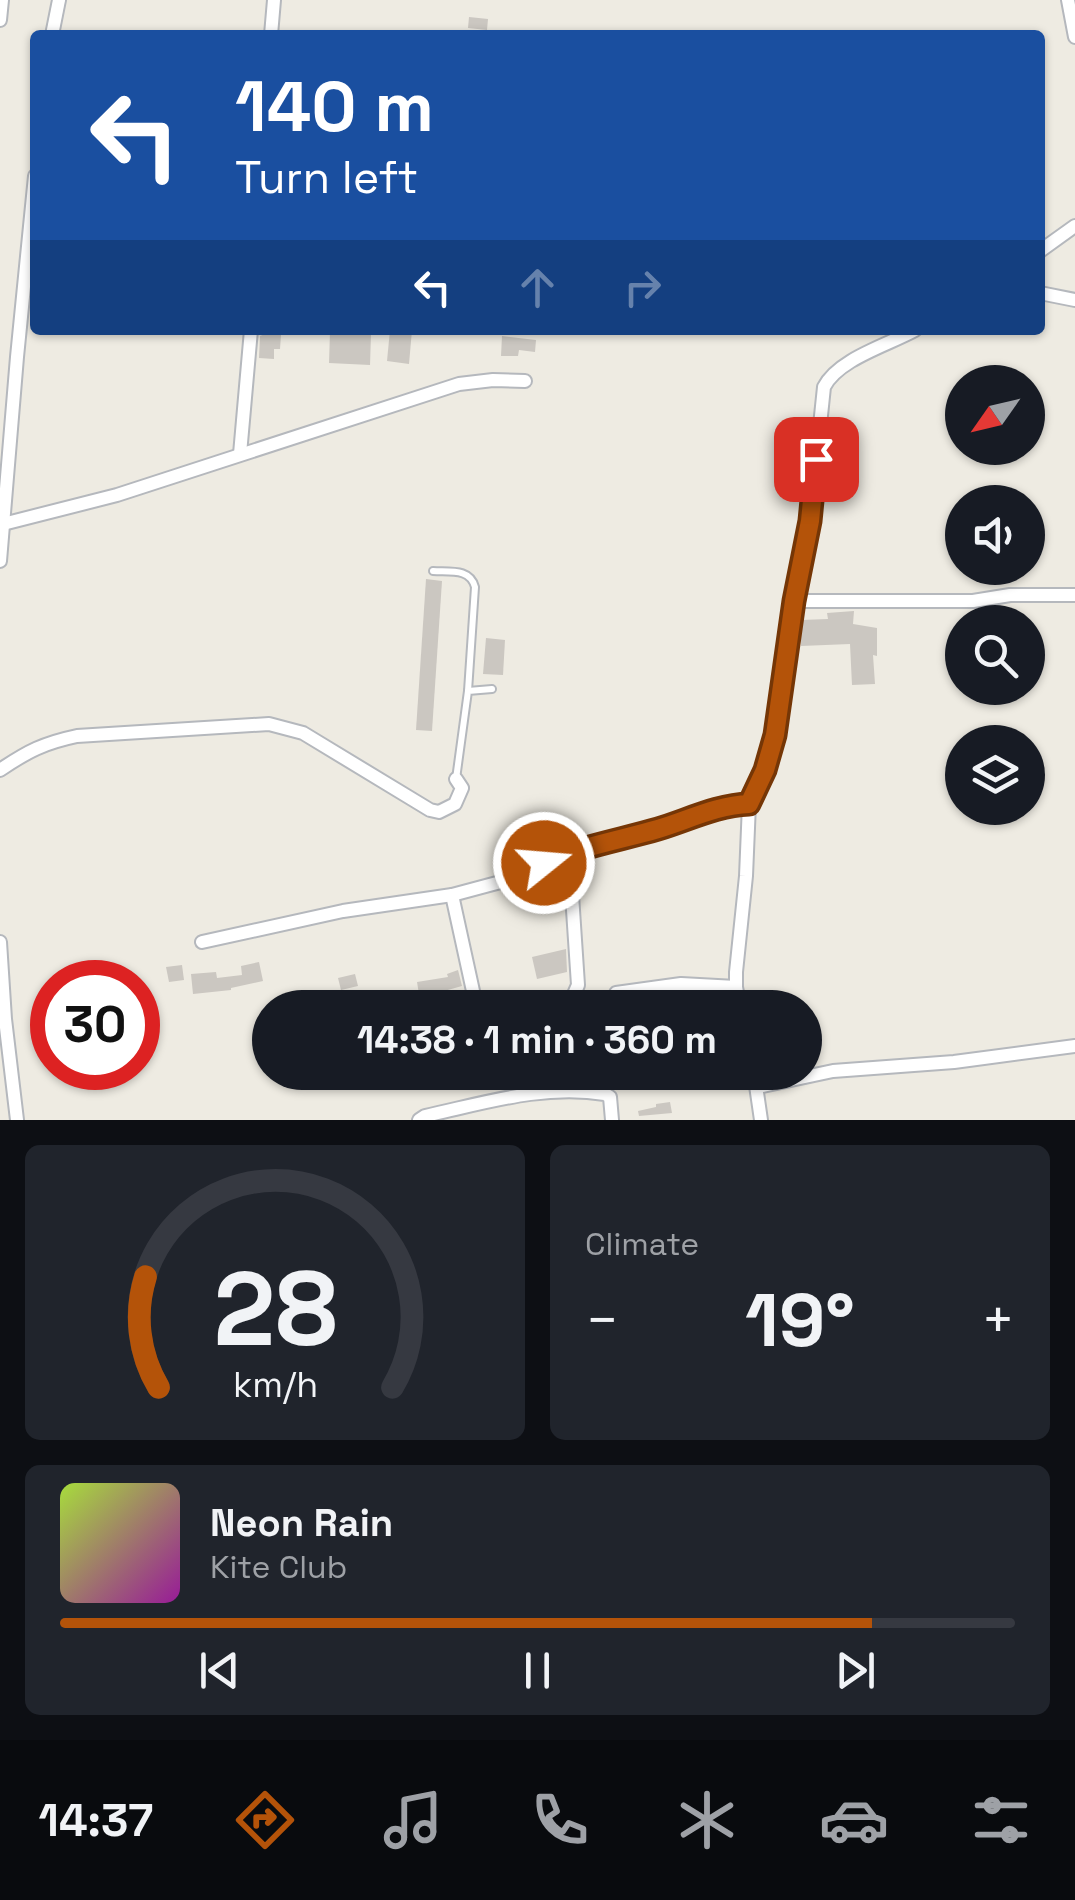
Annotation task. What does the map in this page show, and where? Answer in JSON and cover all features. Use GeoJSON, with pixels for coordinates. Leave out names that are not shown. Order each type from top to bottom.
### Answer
{"type":"FeatureCollection","features":[{"type":"Feature","properties":{"kind":"street"},"geometry":{"type":"LineString","coordinates":[[0,20],[2,0]]}},
{"type":"Feature","properties":{"kind":"street"},"geometry":{"type":"LineString","coordinates":[[53,30],[58,0]]}},
{"type":"Feature","properties":{"kind":"street"},"geometry":{"type":"LineString","coordinates":[[271,30],[274,0]]}},
{"type":"Feature","properties":{"kind":"street"},"geometry":{"type":"LineString","coordinates":[[1068,0],[1075,37]]}},
{"type":"Feature","properties":{"kind":"street"},"geometry":{"type":"LineString","coordinates":[[1045,247],[1075,226]]}},
{"type":"Feature","properties":{"kind":"street"},"geometry":{"type":"LineString","coordinates":[[0,561],[30,229]]}},
{"type":"Feature","properties":{"kind":"street"},"geometry":{"type":"LineString","coordinates":[[1045,294],[1075,300]]}},
{"type":"Feature","properties":{"kind":"street"},"geometry":{"type":"LineString","coordinates":[[240,454],[251,335]]}},
{"type":"Feature","properties":{"kind":"street"},"geometry":{"type":"LineString","coordinates":[[737,990],[749,804],[775,735],[810,521],[824,388],[841,368],[905,335]]}},
{"type":"Feature","properties":{"kind":"street"},"geometry":{"type":"LineString","coordinates":[[2,524],[117,494],[459,384],[525,381]]}},
{"type":"Feature","properties":{"kind":"street"},"geometry":{"type":"LineString","coordinates":[[794,601],[973,602],[1010,595],[1075,594]]}},
{"type":"Feature","properties":{"kind":"street"},"geometry":{"type":"LineString","coordinates":[[0,770],[28,751],[77,736],[269,724],[303,733],[430,810],[440,812],[455,804],[462,788],[456,779]]}},
{"type":"Feature","properties":{"kind":"street"},"geometry":{"type":"LineString","coordinates":[[202,942],[343,911],[452,895],[508,880],[560,856],[722,808],[749,804]]}},
{"type":"Feature","properties":{"kind":"street"},"geometry":{"type":"LineString","coordinates":[[574,852],[570,865],[576,990]]}},
{"type":"Feature","properties":{"kind":"street"},"geometry":{"type":"LineString","coordinates":[[452,895],[474,990]]}},
{"type":"Feature","properties":{"kind":"street"},"geometry":{"type":"LineString","coordinates":[[0,942],[17,1120]]}},
{"type":"Feature","properties":{"kind":"street"},"geometry":{"type":"LineString","coordinates":[[638,990],[681,984],[736,987]]}},
{"type":"Feature","properties":{"kind":"street"},"geometry":{"type":"LineString","coordinates":[[822,1072],[954,1062],[1075,1046]]}},
{"type":"Feature","properties":{"kind":"street"},"geometry":{"type":"LineString","coordinates":[[418,1120],[502,1098],[558,1090],[605,1094],[610,1098],[612,1120]]}},
{"type":"Feature","properties":{"kind":"street"},"geometry":{"type":"LineString","coordinates":[[757,1090],[761,1120]]}},
{"type":"Feature","properties":{"kind":"lane"},"geometry":{"type":"LineString","coordinates":[[433,571],[468,574],[474,587],[468,690],[456,779]]}},
{"type":"Feature","properties":{"kind":"lane"},"geometry":{"type":"LineString","coordinates":[[468,690],[492,688]]}},
{"type":"Feature","properties":{"kind":"building"},"geometry":{"type":"Polygon","coordinates":[[[469,17],[488,19],[487,30],[468,28],[469,17]]]}},
{"type":"Feature","properties":{"kind":"building"},"geometry":{"type":"Polygon","coordinates":[[[281,335],[274,359],[259,358],[260,336],[281,335]]]}},
{"type":"Feature","properties":{"kind":"building"},"geometry":{"type":"Polygon","coordinates":[[[330,335],[371,335],[370,365],[329,363],[330,335]]]}},
{"type":"Feature","properties":{"kind":"building"},"geometry":{"type":"Polygon","coordinates":[[[390,335],[412,335],[409,364],[387,361],[390,335]]]}},
{"type":"Feature","properties":{"kind":"building"},"geometry":{"type":"Polygon","coordinates":[[[502,336],[536,340],[535,352],[519,350],[518,356],[501,356],[502,336]]]}},
{"type":"Feature","properties":{"kind":"building"},"geometry":{"type":"Polygon","coordinates":[[[426,579],[442,581],[432,731],[416,730],[426,579]]]}},
{"type":"Feature","properties":{"kind":"building"},"geometry":{"type":"Polygon","coordinates":[[[854,611],[853,624],[877,628],[877,656],[873,655],[875,684],[852,685],[850,644],[801,646],[801,620],[828,619],[827,613],[854,611]]]}},
{"type":"Feature","properties":{"kind":"building"},"geometry":{"type":"Polygon","coordinates":[[[486,638],[505,640],[503,675],[483,674],[486,638]]]}},
{"type":"Feature","properties":{"kind":"building"},"geometry":{"type":"Polygon","coordinates":[[[566,949],[567,972],[537,979],[532,957],[566,949]]]}},
{"type":"Feature","properties":{"kind":"building"},"geometry":{"type":"Polygon","coordinates":[[[259,962],[263,981],[231,990],[193,994],[191,974],[216,972],[217,978],[242,975],[241,966],[259,962]]]}},
{"type":"Feature","properties":{"kind":"building"},"geometry":{"type":"Polygon","coordinates":[[[182,965],[184,980],[169,982],[166,967],[182,965]]]}},
{"type":"Feature","properties":{"kind":"building"},"geometry":{"type":"Polygon","coordinates":[[[458,970],[462,986],[418,990],[417,982],[448,977],[447,974],[458,970]]]}},
{"type":"Feature","properties":{"kind":"building"},"geometry":{"type":"Polygon","coordinates":[[[355,974],[358,986],[341,990],[338,978],[355,974]]]}},
{"type":"Feature","properties":{"kind":"building"},"geometry":{"type":"Polygon","coordinates":[[[670,1102],[672,1113],[639,1116],[638,1111],[670,1102]]]}},
{"type":"Feature","properties":{"kind":"route"},"geometry":{"type":"LineString","coordinates":[[544,863],[734,804],[749,804],[775,735],[810,521],[816,459]]}}]}
